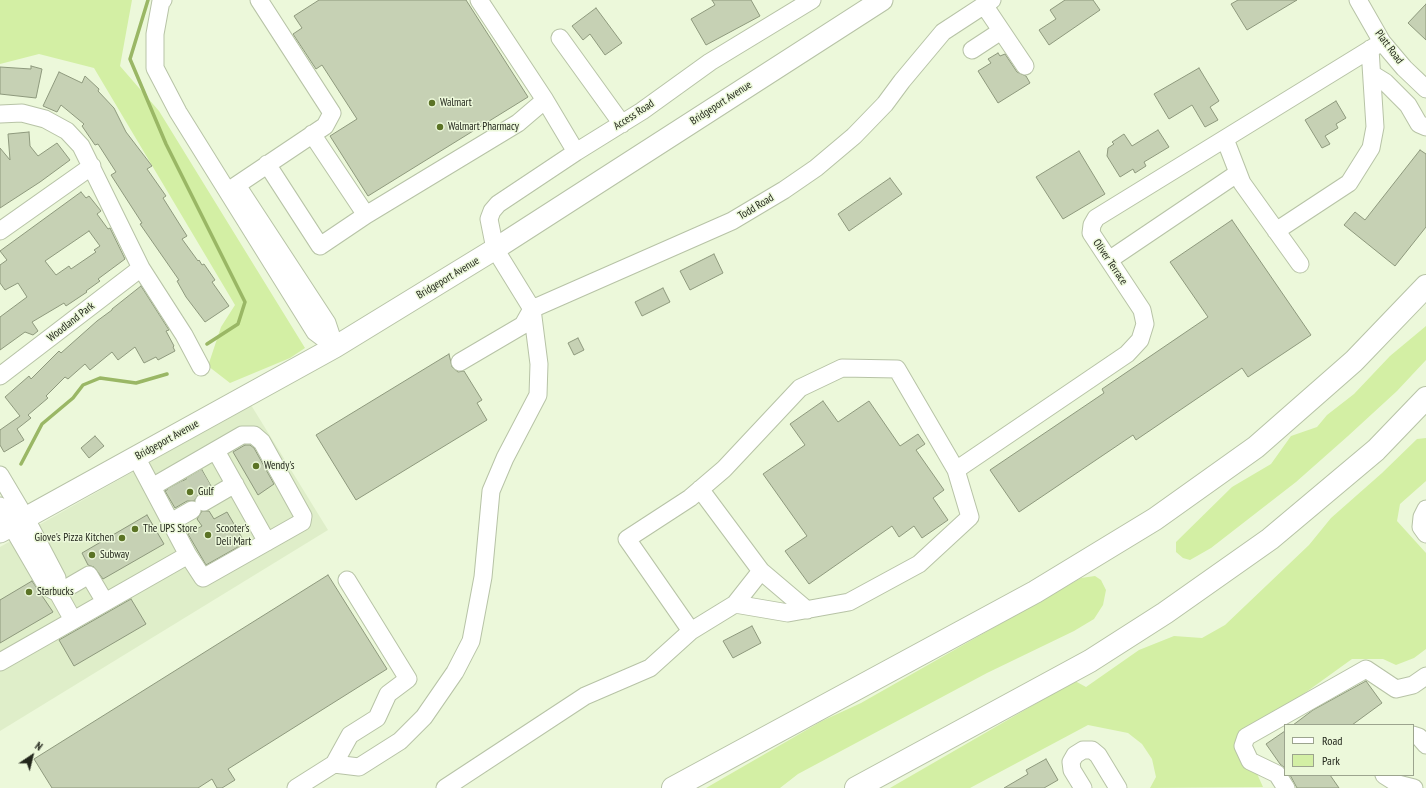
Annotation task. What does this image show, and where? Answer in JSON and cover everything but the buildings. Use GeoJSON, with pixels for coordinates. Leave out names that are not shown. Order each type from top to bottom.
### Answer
{"type":"FeatureCollection","features":[{"type":"Feature","properties":{"kind":"highway"},"geometry":{"type":"LineString","coordinates":[[673,788],[1035,592],[1155,519],[1256,447],[1354,361],[1426,286]]}},
{"type":"Feature","properties":{"kind":"highway"},"geometry":{"type":"LineString","coordinates":[[856,788],[1090,661],[1165,613],[1270,539],[1376,450],[1426,398]]}},
{"type":"Feature","properties":{"kind":"main road","name":"Bridgeport Avenue"},"geometry":{"type":"LineString","coordinates":[[12,525],[335,347],[495,249],[882,0]]}},
{"type":"Feature","properties":{"kind":"street"},"geometry":{"type":"LineString","coordinates":[[163,0],[161,1],[154,34],[155,68],[178,112],[327,324],[335,347]]}},
{"type":"Feature","properties":{"kind":"street"},"geometry":{"type":"LineString","coordinates":[[232,187],[325,126],[332,113],[259,0]]}},
{"type":"Feature","properties":{"kind":"street"},"geometry":{"type":"LineString","coordinates":[[479,0],[545,100],[576,152]]}},
{"type":"Feature","properties":{"kind":"street","name":"Access Road"},"geometry":{"type":"LineString","coordinates":[[495,249],[489,219],[492,211],[498,204],[576,152],[642,111],[710,62],[812,0]]}},
{"type":"Feature","properties":{"kind":"street","name":"Platt Road"},"geometry":{"type":"LineString","coordinates":[[1358,0],[1376,45],[1404,68],[1426,89]]}},
{"type":"Feature","properties":{"kind":"street"},"geometry":{"type":"LineString","coordinates":[[988,3],[1001,31],[1025,66]]}},
{"type":"Feature","properties":{"kind":"street","name":"Todd Road"},"geometry":{"type":"LineString","coordinates":[[532,309],[732,220],[784,190],[816,168],[854,136],[885,104],[943,32],[988,3]]}},
{"type":"Feature","properties":{"kind":"street"},"geometry":{"type":"LineString","coordinates":[[972,50],[1001,31]]}},
{"type":"Feature","properties":{"kind":"street"},"geometry":{"type":"LineString","coordinates":[[560,38],[622,124]]}},
{"type":"Feature","properties":{"kind":"street"},"geometry":{"type":"LineString","coordinates":[[1276,231],[1349,183],[1371,148],[1375,127],[1372,74],[1376,45]]}},
{"type":"Feature","properties":{"kind":"street","name":"Oliver Terrace"},"geometry":{"type":"LineString","coordinates":[[956,470],[1127,354],[1140,340],[1145,324],[1142,310],[1091,233],[1092,225],[1096,218],[1376,45]]}},
{"type":"Feature","properties":{"kind":"street"},"geometry":{"type":"LineString","coordinates":[[1372,74],[1385,82],[1408,105],[1420,124],[1426,127]]}},
{"type":"Feature","properties":{"kind":"street"},"geometry":{"type":"LineString","coordinates":[[267,164],[320,246],[366,215],[518,123],[545,100]]}},
{"type":"Feature","properties":{"kind":"street"},"geometry":{"type":"LineString","coordinates":[[0,114],[22,113],[46,119],[67,131],[81,146],[141,268],[184,335],[201,367]]}},
{"type":"Feature","properties":{"kind":"street"},"geometry":{"type":"LineString","coordinates":[[312,134],[366,215]]}},
{"type":"Feature","properties":{"kind":"street"},"geometry":{"type":"LineString","coordinates":[[1225,139],[1242,183],[1300,264]]}},
{"type":"Feature","properties":{"kind":"street"},"geometry":{"type":"LineString","coordinates":[[0,230],[92,166]]}},
{"type":"Feature","properties":{"kind":"street"},"geometry":{"type":"LineString","coordinates":[[1109,260],[1238,173]]}},
{"type":"Feature","properties":{"kind":"street"},"geometry":{"type":"LineString","coordinates":[[334,764],[359,767],[400,741],[424,717],[455,672],[471,641],[483,577],[491,491],[505,458],[538,395],[539,364],[532,309],[495,249]]}},
{"type":"Feature","properties":{"kind":"street","name":"Woodland Park"},"geometry":{"type":"LineString","coordinates":[[0,376],[141,268]]}},
{"type":"Feature","properties":{"kind":"street"},"geometry":{"type":"LineString","coordinates":[[460,362],[523,325],[532,309]]}},
{"type":"Feature","properties":{"kind":"street"},"geometry":{"type":"LineString","coordinates":[[691,631],[627,540],[700,489],[724,469],[800,388],[842,368],[897,369],[956,470],[970,517],[919,564],[849,602],[788,613],[735,604]]}},
{"type":"Feature","properties":{"kind":"street"},"geometry":{"type":"LineString","coordinates":[[136,457],[188,555],[203,578],[302,522],[303,516],[262,442],[254,435],[248,433],[216,451],[192,470],[172,481],[152,486]]}},
{"type":"Feature","properties":{"kind":"street"},"geometry":{"type":"LineString","coordinates":[[216,451],[235,484],[260,546]]}},
{"type":"Feature","properties":{"kind":"street"},"geometry":{"type":"LineString","coordinates":[[0,475],[12,525]]}},
{"type":"Feature","properties":{"kind":"street"},"geometry":{"type":"LineString","coordinates":[[173,527],[198,504],[235,484]]}},
{"type":"Feature","properties":{"kind":"street"},"geometry":{"type":"LineString","coordinates":[[700,489],[761,571],[807,610]]}},
{"type":"Feature","properties":{"kind":"street"},"geometry":{"type":"LineString","coordinates":[[0,506],[47,586],[58,593],[73,620]]}},
{"type":"Feature","properties":{"kind":"street"},"geometry":{"type":"LineString","coordinates":[[1426,509],[1422,517],[1420,527],[1426,534]]}},
{"type":"Feature","properties":{"kind":"street"},"geometry":{"type":"LineString","coordinates":[[173,527],[186,536],[204,567],[214,564],[243,547],[260,546]]}},
{"type":"Feature","properties":{"kind":"street"},"geometry":{"type":"LineString","coordinates":[[0,662],[188,555]]}},
{"type":"Feature","properties":{"kind":"street"},"geometry":{"type":"LineString","coordinates":[[446,788],[585,696],[650,668],[691,631],[735,604],[761,571]]}},
{"type":"Feature","properties":{"kind":"street"},"geometry":{"type":"LineString","coordinates":[[58,593],[89,575],[105,602]]}},
{"type":"Feature","properties":{"kind":"street"},"geometry":{"type":"LineString","coordinates":[[296,788],[334,764],[350,736],[377,718],[388,694],[408,679],[347,580]]}},
{"type":"Feature","properties":{"kind":"street"},"geometry":{"type":"LineString","coordinates":[[1286,788],[1277,774],[1250,761],[1243,746],[1246,737],[1366,669],[1396,689],[1413,685],[1426,676]]}},
{"type":"Feature","properties":{"kind":"street"},"geometry":{"type":"LineString","coordinates":[[1414,735],[1419,737],[1426,745]]}},
{"type":"Feature","properties":{"kind":"street"},"geometry":{"type":"LineString","coordinates":[[1083,788],[1072,770],[1071,762],[1075,755],[1083,750],[1092,750],[1098,755],[1118,788]]}},
{"type":"Feature","properties":{"kind":"street"},"geometry":{"type":"LineString","coordinates":[[1385,776],[1398,784],[1414,788]]}},
{"type":"Feature","properties":{"kind":"shaded area"},"geometry":{"type":"Polygon","coordinates":[[[251,405],[328,530],[0,731],[0,547],[251,405]]]}},
{"type":"Feature","properties":{"kind":"green space"},"geometry":{"type":"Polygon","coordinates":[[[0,0],[132,0],[120,66],[159,111],[305,348],[290,358],[230,383],[208,366],[221,327],[235,305],[94,68],[39,54],[0,64],[0,0]]]}},
{"type":"Feature","properties":{"kind":"green space"},"geometry":{"type":"Polygon","coordinates":[[[1426,326],[1426,360],[1397,391],[1348,436],[1296,482],[1211,548],[1190,560],[1183,558],[1176,552],[1176,542],[1232,487],[1271,464],[1291,436],[1317,427],[1327,415],[1354,394],[1390,356],[1426,326]]]}},
{"type":"Feature","properties":{"kind":"green space"},"geometry":{"type":"Polygon","coordinates":[[[1426,438],[1426,481],[1400,504],[1397,521],[1426,553],[1426,649],[1414,658],[1396,665],[1383,659],[1352,659],[1248,734],[1249,756],[1263,787],[1150,788],[1156,777],[1152,759],[1142,744],[1128,733],[1088,725],[970,788],[890,788],[1075,681],[1086,687],[1139,650],[1174,636],[1202,638],[1225,625],[1309,545],[1331,518],[1382,473],[1417,439],[1426,438]]]}},
{"type":"Feature","properties":{"kind":"green space"},"geometry":{"type":"Polygon","coordinates":[[[1095,576],[1101,580],[1106,590],[1103,605],[1094,619],[1074,631],[987,673],[798,774],[780,788],[706,788],[822,721],[861,703],[1081,578],[1095,576]]]}},
{"type":"Feature","properties":{"kind":"waterway"},"geometry":{"type":"LineString","coordinates":[[148,0],[130,59],[166,144],[245,302],[238,324],[207,344]]}},
{"type":"Feature","properties":{"kind":"waterway"},"geometry":{"type":"LineString","coordinates":[[21,464],[42,424],[73,398],[83,385],[100,378],[136,383],[167,374]]}},
{"type":"Feature","properties":{"kind":"tunnel"},"geometry":{"type":"LineString","coordinates":[[194,474],[206,494]]}},
{"type":"Feature","properties":{"kind":"tunnel"},"geometry":{"type":"LineString","coordinates":[[175,485],[186,506]]}},
{"type":"Feature","properties":{"kind":"place","name":"Walmart"},"geometry":{"type":"Point","coordinates":[432,103]}},
{"type":"Feature","properties":{"kind":"place","name":"Walmart Pharmacy"},"geometry":{"type":"Point","coordinates":[440,127]}},
{"type":"Feature","properties":{"kind":"place","name":"Wendy's"},"geometry":{"type":"Point","coordinates":[256,466]}},
{"type":"Feature","properties":{"kind":"place","name":"Gulf"},"geometry":{"type":"Point","coordinates":[190,492]}},
{"type":"Feature","properties":{"kind":"place","name":"The UPS Store"},"geometry":{"type":"Point","coordinates":[135,529]}},
{"type":"Feature","properties":{"kind":"place","name":"Scooter's Deli Mart"},"geometry":{"type":"Point","coordinates":[208,535]}},
{"type":"Feature","properties":{"kind":"place","name":"Giove's Pizza Kitchen"},"geometry":{"type":"Point","coordinates":[122,538]}},
{"type":"Feature","properties":{"kind":"place","name":"Subway"},"geometry":{"type":"Point","coordinates":[92,555]}},
{"type":"Feature","properties":{"kind":"place","name":"Starbucks"},"geometry":{"type":"Point","coordinates":[29,592]}}]}
